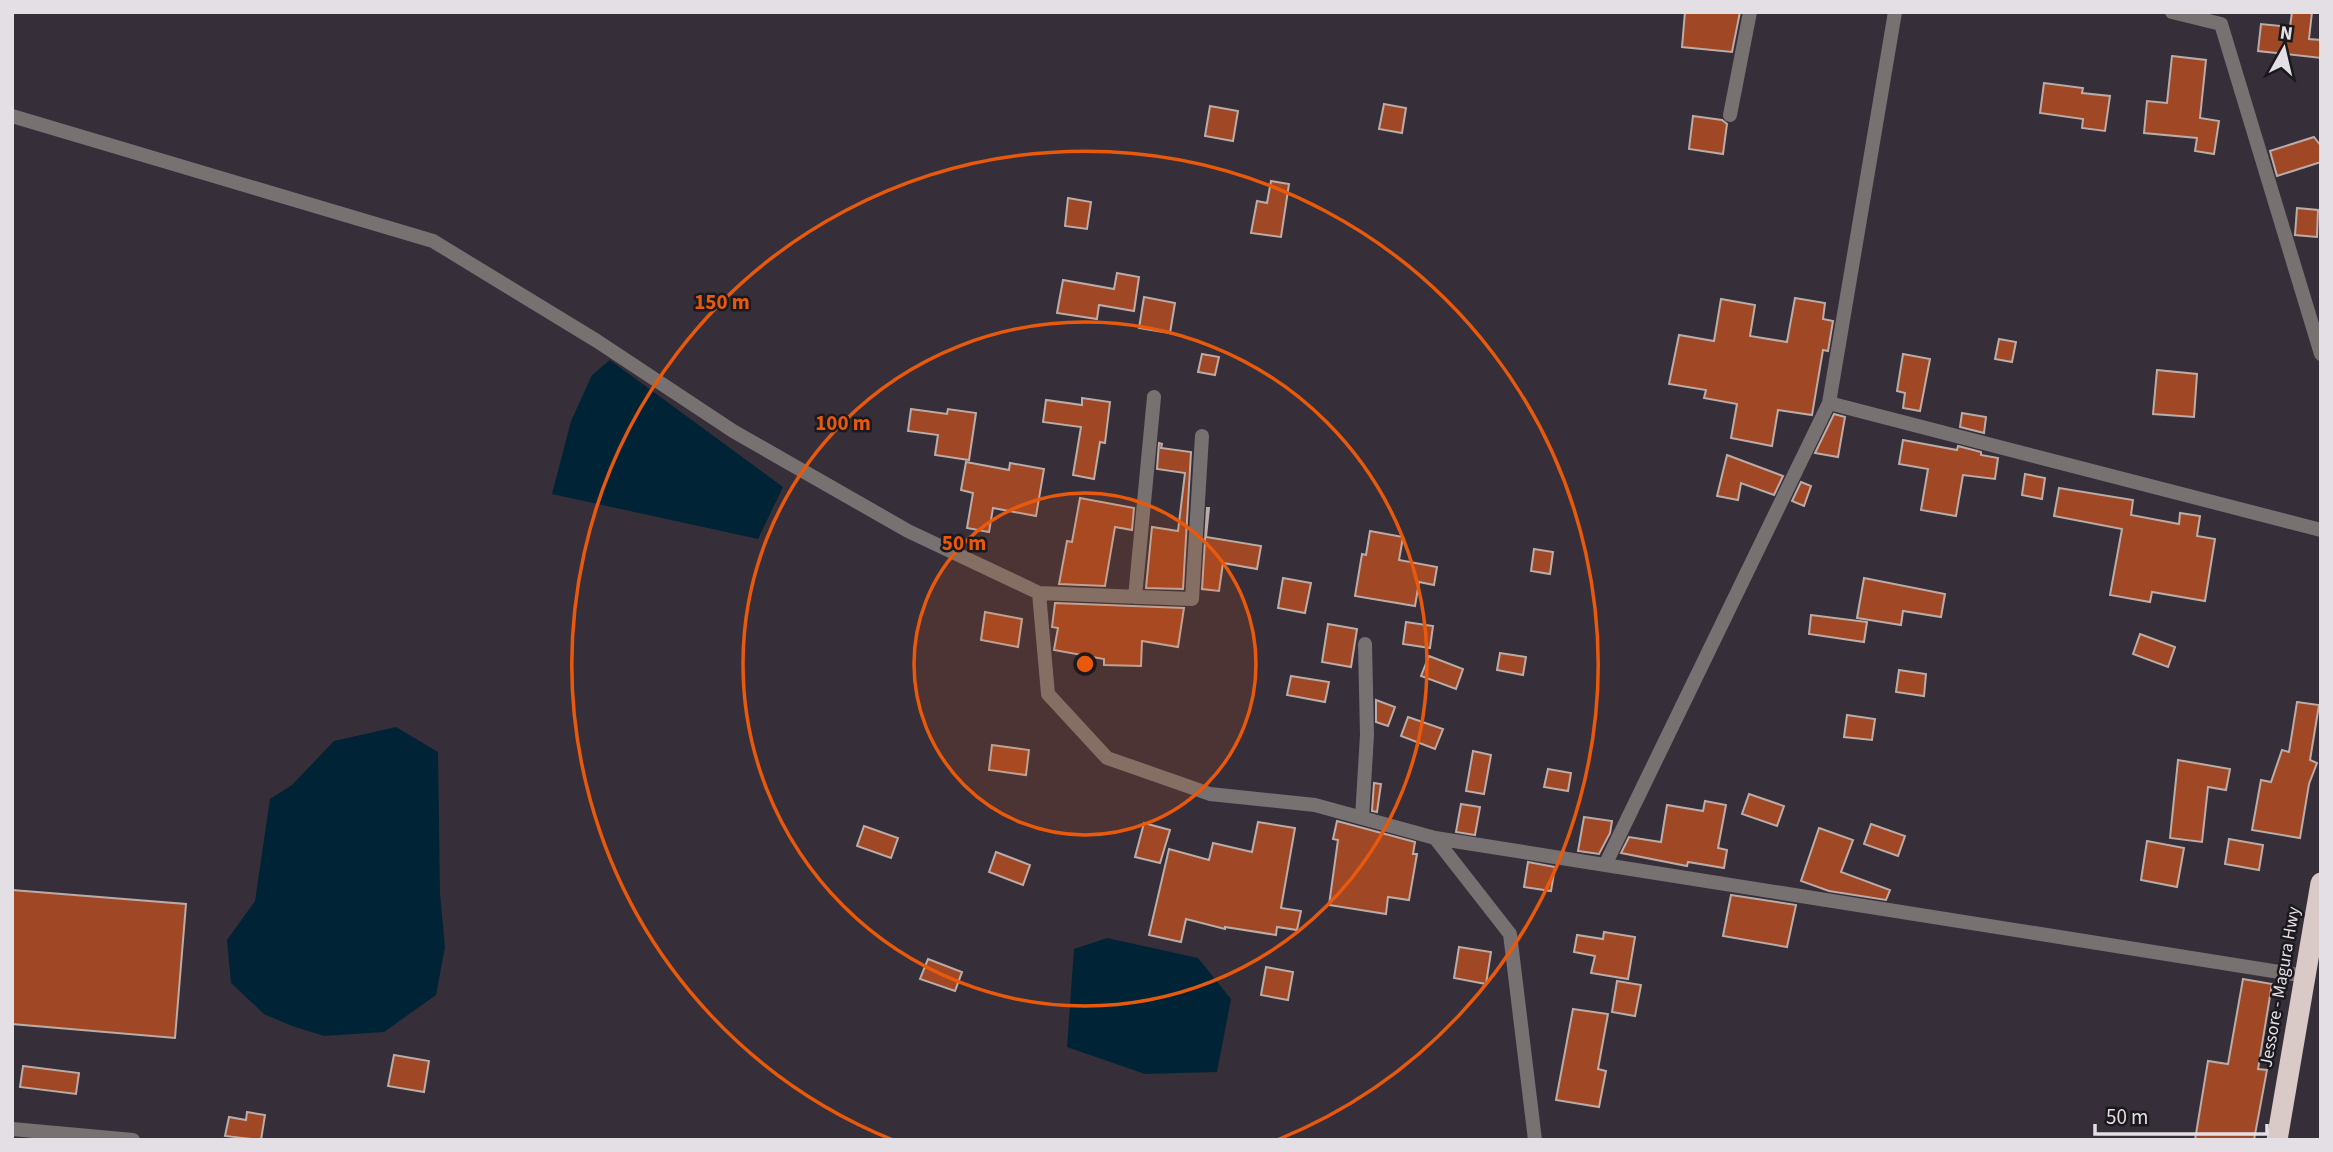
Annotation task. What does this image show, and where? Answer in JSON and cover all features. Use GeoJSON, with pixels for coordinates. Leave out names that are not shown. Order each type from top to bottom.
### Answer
{"type":"FeatureCollection","features":[{"type":"Feature","properties":{"kind":"highway","name":"Jessore - Magura Hwy"},"geometry":{"type":"LineString","coordinates":[[2277,1140],[2321,883]]}},
{"type":"Feature","properties":{"kind":"street"},"geometry":{"type":"LineString","coordinates":[[1730,115],[1749,12]]}},
{"type":"Feature","properties":{"kind":"street"},"geometry":{"type":"LineString","coordinates":[[1605,865],[1829,403],[1895,12]]}},
{"type":"Feature","properties":{"kind":"street"},"geometry":{"type":"LineString","coordinates":[[2172,12],[2221,24],[2321,354]]}},
{"type":"Feature","properties":{"kind":"street"},"geometry":{"type":"LineString","coordinates":[[12,116],[433,242],[597,341],[733,431],[908,531],[1039,593],[1192,599],[1202,436]]}},
{"type":"Feature","properties":{"kind":"street"},"geometry":{"type":"LineString","coordinates":[[1135,597],[1154,397]]}},
{"type":"Feature","properties":{"kind":"street"},"geometry":{"type":"LineString","coordinates":[[1829,403],[2321,530]]}},
{"type":"Feature","properties":{"kind":"street"},"geometry":{"type":"LineString","coordinates":[[1039,593],[1048,694],[1107,758],[1210,794],[1315,805],[1435,838],[2305,976]]}},
{"type":"Feature","properties":{"kind":"street"},"geometry":{"type":"LineString","coordinates":[[1362,818],[1367,735],[1365,645]]}},
{"type":"Feature","properties":{"kind":"street"},"geometry":{"type":"LineString","coordinates":[[1435,838],[1510,934],[1535,1140]]}},
{"type":"Feature","properties":{"kind":"street"},"geometry":{"type":"LineString","coordinates":[[12,1129],[134,1140]]}},
{"type":"Feature","properties":{"kind":"water"},"geometry":{"type":"Polygon","coordinates":[[[610,360],[783,487],[758,539],[552,494],[571,421],[592,375],[610,360]]]}},
{"type":"Feature","properties":{"kind":"water"},"geometry":{"type":"Polygon","coordinates":[[[396,727],[438,752],[440,894],[445,947],[436,995],[384,1032],[324,1036],[264,1014],[231,983],[227,940],[255,901],[270,799],[292,785],[334,741],[396,727]]]}},
{"type":"Feature","properties":{"kind":"water"},"geometry":{"type":"Polygon","coordinates":[[[1107,938],[1198,958],[1231,999],[1217,1072],[1145,1074],[1067,1047],[1074,949],[1107,938]]]}},
{"type":"Feature","properties":{"kind":"building"},"geometry":{"type":"Polygon","coordinates":[[[1685,12],[1740,12],[1732,52],[1682,47],[1685,12]]]}},
{"type":"Feature","properties":{"kind":"building"},"geometry":{"type":"Polygon","coordinates":[[[2292,12],[2312,12],[2309,39],[2321,40],[2321,58],[2258,51],[2261,24],[2290,27],[2292,12]]]}},
{"type":"Feature","properties":{"kind":"building"},"geometry":{"type":"Polygon","coordinates":[[[2172,56],[2206,60],[2200,118],[2219,121],[2214,154],[2195,151],[2197,138],[2144,133],[2147,101],[2167,103],[2172,56]]]}},
{"type":"Feature","properties":{"kind":"building"},"geometry":{"type":"Polygon","coordinates":[[[2044,83],[2083,88],[2082,93],[2110,96],[2105,131],[2082,128],[2083,119],[2040,113],[2044,83]]]}},
{"type":"Feature","properties":{"kind":"building"},"geometry":{"type":"Polygon","coordinates":[[[1384,104],[1406,108],[1402,133],[1379,129],[1384,104]]]}},
{"type":"Feature","properties":{"kind":"building"},"geometry":{"type":"Polygon","coordinates":[[[1210,106],[1238,111],[1233,141],[1205,136],[1210,106]]]}},
{"type":"Feature","properties":{"kind":"building"},"geometry":{"type":"Polygon","coordinates":[[[1693,116],[1722,120],[1727,124],[1723,154],[1689,149],[1693,116]]]}},
{"type":"Feature","properties":{"kind":"building"},"geometry":{"type":"Polygon","coordinates":[[[2314,137],[2321,146],[2321,162],[2277,176],[2270,151],[2314,137]]]}},
{"type":"Feature","properties":{"kind":"building"},"geometry":{"type":"Polygon","coordinates":[[[1271,181],[1289,184],[1281,237],[1251,233],[1257,201],[1267,203],[1271,181]]]}},
{"type":"Feature","properties":{"kind":"building"},"geometry":{"type":"Polygon","coordinates":[[[1068,198],[1091,202],[1087,229],[1065,226],[1068,198]]]}},
{"type":"Feature","properties":{"kind":"building"},"geometry":{"type":"Polygon","coordinates":[[[2297,208],[2318,210],[2317,237],[2295,235],[2297,208]]]}},
{"type":"Feature","properties":{"kind":"building"},"geometry":{"type":"Polygon","coordinates":[[[1117,273],[1139,277],[1134,311],[1099,305],[1097,319],[1057,313],[1063,280],[1114,289],[1117,273]]]}},
{"type":"Feature","properties":{"kind":"building"},"geometry":{"type":"Polygon","coordinates":[[[1144,297],[1175,303],[1170,333],[1139,328],[1144,297]]]}},
{"type":"Feature","properties":{"kind":"building"},"geometry":{"type":"Polygon","coordinates":[[[1795,298],[1825,303],[1823,319],[1833,321],[1828,351],[1823,350],[1812,415],[1778,410],[1772,446],[1731,438],[1737,404],[1704,398],[1706,390],[1669,384],[1679,335],[1714,341],[1721,299],[1755,305],[1750,336],[1787,342],[1795,298]]]}},
{"type":"Feature","properties":{"kind":"building"},"geometry":{"type":"Polygon","coordinates":[[[1999,339],[2016,342],[2012,362],[1995,359],[1999,339]]]}},
{"type":"Feature","properties":{"kind":"building"},"geometry":{"type":"Polygon","coordinates":[[[1202,354],[1219,357],[1215,375],[1198,372],[1202,354]]]}},
{"type":"Feature","properties":{"kind":"building"},"geometry":{"type":"Polygon","coordinates":[[[1903,354],[1930,359],[1920,411],[1903,408],[1905,393],[1897,391],[1903,354]]]}},
{"type":"Feature","properties":{"kind":"building"},"geometry":{"type":"Polygon","coordinates":[[[2157,370],[2197,374],[2194,417],[2153,414],[2157,370]]]}},
{"type":"Feature","properties":{"kind":"building"},"geometry":{"type":"Polygon","coordinates":[[[1082,398],[1110,402],[1105,443],[1100,442],[1094,479],[1073,475],[1081,427],[1043,422],[1046,400],[1082,405],[1082,398]]]}},
{"type":"Feature","properties":{"kind":"building"},"geometry":{"type":"Polygon","coordinates":[[[911,409],[947,414],[948,409],[976,413],[969,460],[935,455],[938,435],[908,431],[911,409]]]}},
{"type":"Feature","properties":{"kind":"building"},"geometry":{"type":"Polygon","coordinates":[[[1962,413],[1986,417],[1984,433],[1960,427],[1962,413]]]}},
{"type":"Feature","properties":{"kind":"building"},"geometry":{"type":"Polygon","coordinates":[[[1834,414],[1845,417],[1838,457],[1815,453],[1834,414]]]}},
{"type":"Feature","properties":{"kind":"building"},"geometry":{"type":"Polygon","coordinates":[[[1903,440],[1957,450],[1958,446],[1998,458],[1995,479],[1963,475],[1956,516],[1921,510],[1928,469],[1899,464],[1903,440]]]}},
{"type":"Feature","properties":{"kind":"building"},"geometry":{"type":"Polygon","coordinates":[[[1159,443],[1162,444],[1161,448],[1191,452],[1183,589],[1146,588],[1152,527],[1178,531],[1185,473],[1157,469],[1159,443]]]}},
{"type":"Feature","properties":{"kind":"building"},"geometry":{"type":"Polygon","coordinates":[[[1727,455],[1783,476],[1774,495],[1741,483],[1738,500],[1717,496],[1727,455]]]}},
{"type":"Feature","properties":{"kind":"building"},"geometry":{"type":"Polygon","coordinates":[[[966,462],[1009,470],[1010,463],[1044,469],[1036,516],[993,508],[989,532],[967,528],[973,493],[961,490],[966,462]]]}},
{"type":"Feature","properties":{"kind":"building"},"geometry":{"type":"Polygon","coordinates":[[[2025,474],[2045,478],[2042,499],[2022,495],[2025,474]]]}},
{"type":"Feature","properties":{"kind":"building"},"geometry":{"type":"Polygon","coordinates":[[[1801,482],[1811,486],[1804,506],[1792,501],[1801,482]]]}},
{"type":"Feature","properties":{"kind":"building"},"geometry":{"type":"Polygon","coordinates":[[[2059,488],[2133,500],[2131,515],[2179,524],[2180,513],[2200,516],[2197,536],[2215,539],[2205,601],[2152,592],[2150,602],[2110,595],[2122,529],[2054,516],[2059,488]]]}},
{"type":"Feature","properties":{"kind":"building"},"geometry":{"type":"Polygon","coordinates":[[[1080,498],[1134,508],[1132,530],[1115,527],[1105,586],[1059,584],[1067,541],[1072,542],[1080,498]]]}},
{"type":"Feature","properties":{"kind":"building"},"geometry":{"type":"Polygon","coordinates":[[[1207,508],[1206,537],[1261,546],[1257,569],[1223,563],[1219,591],[1202,589],[1207,508]]]}},
{"type":"Feature","properties":{"kind":"building"},"geometry":{"type":"Polygon","coordinates":[[[1370,531],[1403,537],[1399,560],[1437,567],[1434,585],[1419,582],[1415,606],[1355,596],[1362,554],[1366,555],[1370,531]]]}},
{"type":"Feature","properties":{"kind":"building"},"geometry":{"type":"Polygon","coordinates":[[[1534,549],[1553,552],[1550,574],[1531,571],[1534,549]]]}},
{"type":"Feature","properties":{"kind":"building"},"geometry":{"type":"Polygon","coordinates":[[[1283,578],[1311,583],[1305,613],[1278,608],[1283,578]]]}},
{"type":"Feature","properties":{"kind":"building"},"geometry":{"type":"Polygon","coordinates":[[[1864,578],[1945,594],[1941,617],[1903,611],[1901,625],[1857,618],[1864,578]]]}},
{"type":"Feature","properties":{"kind":"building"},"geometry":{"type":"Polygon","coordinates":[[[1055,603],[1184,608],[1178,647],[1142,641],[1141,666],[1104,665],[1104,659],[1054,650],[1058,628],[1052,627],[1055,603]]]}},
{"type":"Feature","properties":{"kind":"building"},"geometry":{"type":"Polygon","coordinates":[[[985,612],[1022,619],[1018,647],[981,640],[985,612]]]}},
{"type":"Feature","properties":{"kind":"building"},"geometry":{"type":"Polygon","coordinates":[[[1811,615],[1867,622],[1864,642],[1809,634],[1811,615]]]}},
{"type":"Feature","properties":{"kind":"building"},"geometry":{"type":"Polygon","coordinates":[[[1406,622],[1433,626],[1430,648],[1403,644],[1406,622]]]}},
{"type":"Feature","properties":{"kind":"building"},"geometry":{"type":"Polygon","coordinates":[[[1328,624],[1357,629],[1351,667],[1322,662],[1328,624]]]}},
{"type":"Feature","properties":{"kind":"building"},"geometry":{"type":"Polygon","coordinates":[[[2140,634],[2175,647],[2168,667],[2133,654],[2140,634]]]}},
{"type":"Feature","properties":{"kind":"building"},"geometry":{"type":"Polygon","coordinates":[[[1500,653],[1526,657],[1523,675],[1497,670],[1500,653]]]}},
{"type":"Feature","properties":{"kind":"building"},"geometry":{"type":"Polygon","coordinates":[[[1429,656],[1463,669],[1456,689],[1421,676],[1429,656]]]}},
{"type":"Feature","properties":{"kind":"building"},"geometry":{"type":"Polygon","coordinates":[[[1899,670],[1926,674],[1924,696],[1896,692],[1899,670]]]}},
{"type":"Feature","properties":{"kind":"building"},"geometry":{"type":"Polygon","coordinates":[[[1291,676],[1329,682],[1325,702],[1287,695],[1291,676]]]}},
{"type":"Feature","properties":{"kind":"building"},"geometry":{"type":"Polygon","coordinates":[[[1376,700],[1395,707],[1388,726],[1376,722],[1376,700]]]}},
{"type":"Feature","properties":{"kind":"building"},"geometry":{"type":"Polygon","coordinates":[[[2297,702],[2319,705],[2310,760],[2317,763],[2309,784],[2300,838],[2252,830],[2261,780],[2271,782],[2282,750],[2289,752],[2297,702]]]}},
{"type":"Feature","properties":{"kind":"building"},"geometry":{"type":"Polygon","coordinates":[[[1847,715],[1875,719],[1872,740],[1844,737],[1847,715]]]}},
{"type":"Feature","properties":{"kind":"building"},"geometry":{"type":"Polygon","coordinates":[[[1408,717],[1443,729],[1435,749],[1401,736],[1408,717]]]}},
{"type":"Feature","properties":{"kind":"building"},"geometry":{"type":"Polygon","coordinates":[[[992,745],[1029,750],[1026,775],[989,770],[992,745]]]}},
{"type":"Feature","properties":{"kind":"building"},"geometry":{"type":"Polygon","coordinates":[[[1473,751],[1491,755],[1484,794],[1466,791],[1473,751]]]}},
{"type":"Feature","properties":{"kind":"building"},"geometry":{"type":"Polygon","coordinates":[[[2178,760],[2230,769],[2226,790],[2208,787],[2202,842],[2170,838],[2178,760]]]}},
{"type":"Feature","properties":{"kind":"building"},"geometry":{"type":"Polygon","coordinates":[[[1548,769],[1571,773],[1568,791],[1544,787],[1548,769]]]}},
{"type":"Feature","properties":{"kind":"building"},"geometry":{"type":"Polygon","coordinates":[[[1374,783],[1381,784],[1377,812],[1372,811],[1374,783]]]}},
{"type":"Feature","properties":{"kind":"building"},"geometry":{"type":"Polygon","coordinates":[[[1749,794],[1784,806],[1777,826],[1742,814],[1749,794]]]}},
{"type":"Feature","properties":{"kind":"building"},"geometry":{"type":"Polygon","coordinates":[[[1705,801],[1726,805],[1718,848],[1727,850],[1724,868],[1688,862],[1687,866],[1621,853],[1629,837],[1661,842],[1667,805],[1703,811],[1705,801]]]}},
{"type":"Feature","properties":{"kind":"building"},"geometry":{"type":"Polygon","coordinates":[[[1461,804],[1480,807],[1475,835],[1456,832],[1461,804]]]}},
{"type":"Feature","properties":{"kind":"building"},"geometry":{"type":"Polygon","coordinates":[[[1584,817],[1612,821],[1610,833],[1599,854],[1578,851],[1584,817]]]}},
{"type":"Feature","properties":{"kind":"building"},"geometry":{"type":"Polygon","coordinates":[[[1337,821],[1415,842],[1413,854],[1417,854],[1409,900],[1388,897],[1386,914],[1329,905],[1338,840],[1333,839],[1337,821]]]}},
{"type":"Feature","properties":{"kind":"building"},"geometry":{"type":"Polygon","coordinates":[[[1258,822],[1295,828],[1281,908],[1301,911],[1297,930],[1277,927],[1276,935],[1225,929],[1186,919],[1181,942],[1149,935],[1169,849],[1209,860],[1213,843],[1252,852],[1258,822]]]}},
{"type":"Feature","properties":{"kind":"building"},"geometry":{"type":"Polygon","coordinates":[[[1144,823],[1170,830],[1160,863],[1135,857],[1144,823]]]}},
{"type":"Feature","properties":{"kind":"building"},"geometry":{"type":"Polygon","coordinates":[[[1871,824],[1905,836],[1898,856],[1864,844],[1871,824]]]}},
{"type":"Feature","properties":{"kind":"building"},"geometry":{"type":"Polygon","coordinates":[[[864,826],[898,838],[891,858],[857,846],[864,826]]]}},
{"type":"Feature","properties":{"kind":"building"},"geometry":{"type":"Polygon","coordinates":[[[1819,828],[1853,840],[1841,872],[1890,890],[1886,900],[1829,891],[1801,881],[1819,828]]]}},
{"type":"Feature","properties":{"kind":"building"},"geometry":{"type":"Polygon","coordinates":[[[2229,839],[2263,845],[2259,870],[2225,864],[2229,839]]]}},
{"type":"Feature","properties":{"kind":"building"},"geometry":{"type":"Polygon","coordinates":[[[2147,841],[2184,848],[2177,887],[2141,880],[2147,841]]]}},
{"type":"Feature","properties":{"kind":"building"},"geometry":{"type":"Polygon","coordinates":[[[996,852],[1030,865],[1023,885],[989,872],[996,852]]]}},
{"type":"Feature","properties":{"kind":"building"},"geometry":{"type":"Polygon","coordinates":[[[1528,862],[1555,867],[1551,891],[1524,887],[1528,862]]]}},
{"type":"Feature","properties":{"kind":"building"},"geometry":{"type":"Polygon","coordinates":[[[12,890],[186,904],[175,1038],[12,1024],[12,890]]]}},
{"type":"Feature","properties":{"kind":"building"},"geometry":{"type":"Polygon","coordinates":[[[1731,895],[1796,905],[1787,947],[1723,936],[1731,895]]]}},
{"type":"Feature","properties":{"kind":"building"},"geometry":{"type":"Polygon","coordinates":[[[1604,932],[1635,937],[1628,979],[1591,973],[1595,956],[1574,952],[1577,935],[1603,939],[1604,932]]]}},
{"type":"Feature","properties":{"kind":"building"},"geometry":{"type":"Polygon","coordinates":[[[1459,947],[1491,952],[1486,984],[1454,978],[1459,947]]]}},
{"type":"Feature","properties":{"kind":"building"},"geometry":{"type":"Polygon","coordinates":[[[928,959],[962,972],[955,991],[920,979],[928,959]]]}},
{"type":"Feature","properties":{"kind":"building"},"geometry":{"type":"Polygon","coordinates":[[[1266,967],[1293,972],[1288,1000],[1261,995],[1266,967]]]}},
{"type":"Feature","properties":{"kind":"building"},"geometry":{"type":"Polygon","coordinates":[[[2243,979],[2272,984],[2258,1069],[2267,1070],[2254,1140],[2195,1140],[2208,1061],[2228,1064],[2243,979]]]}},
{"type":"Feature","properties":{"kind":"building"},"geometry":{"type":"Polygon","coordinates":[[[1617,981],[1641,985],[1635,1016],[1612,1012],[1617,981]]]}},
{"type":"Feature","properties":{"kind":"building"},"geometry":{"type":"Polygon","coordinates":[[[1573,1009],[1608,1014],[1598,1069],[1606,1071],[1599,1107],[1556,1100],[1573,1009]]]}},
{"type":"Feature","properties":{"kind":"building"},"geometry":{"type":"Polygon","coordinates":[[[394,1055],[429,1061],[424,1092],[388,1086],[394,1055]]]}},
{"type":"Feature","properties":{"kind":"building"},"geometry":{"type":"Polygon","coordinates":[[[23,1066],[79,1073],[76,1094],[20,1087],[23,1066]]]}},
{"type":"Feature","properties":{"kind":"building"},"geometry":{"type":"Polygon","coordinates":[[[247,1112],[265,1115],[261,1140],[225,1136],[229,1117],[246,1120],[247,1112]]]}}]}
